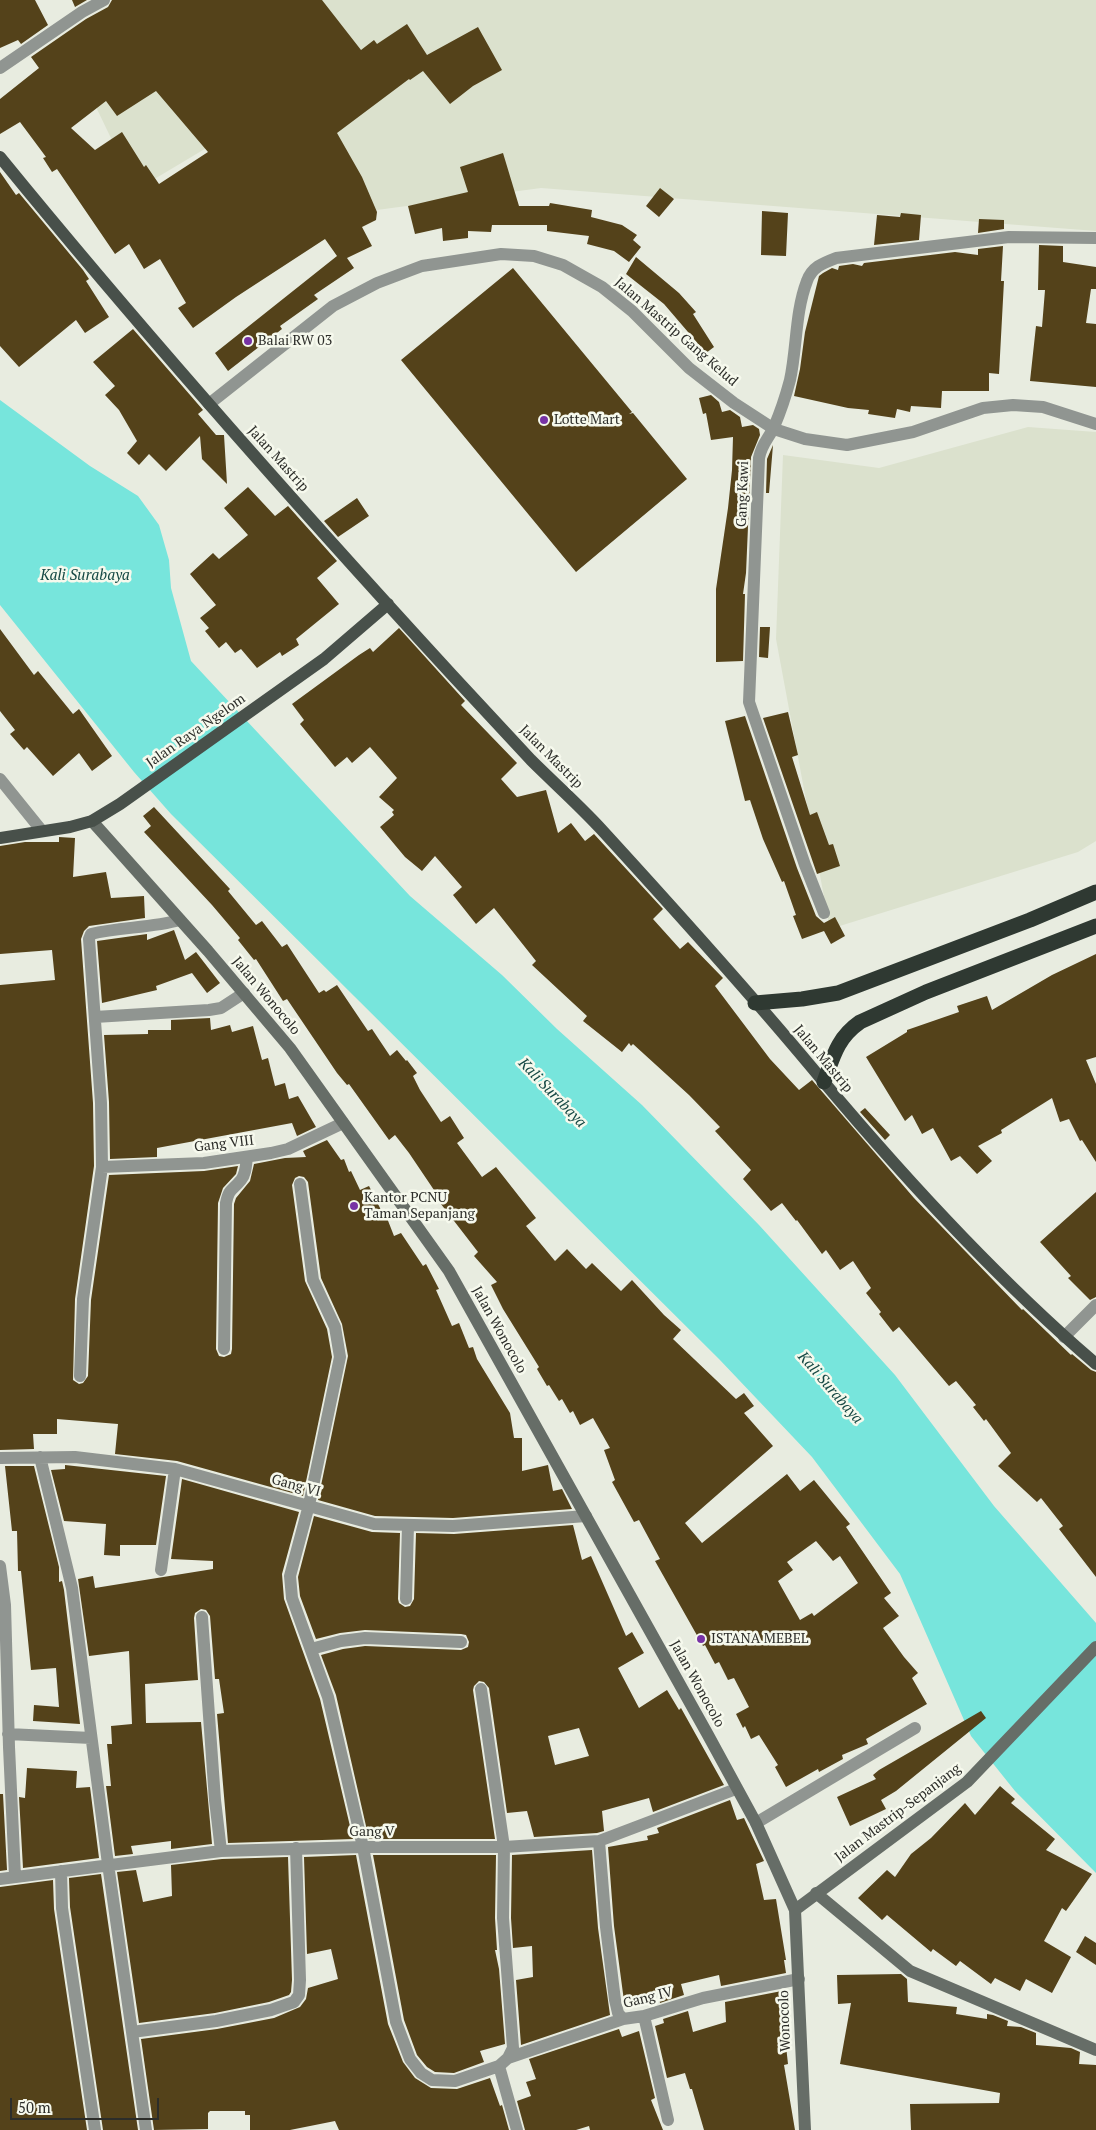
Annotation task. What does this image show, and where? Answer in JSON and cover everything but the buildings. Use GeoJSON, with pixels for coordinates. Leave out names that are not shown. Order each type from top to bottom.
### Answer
{"type":"FeatureCollection","features":[{"type":"Feature","properties":{"kind":"highway"},"geometry":{"type":"LineString","coordinates":[[756,1003],[802,999],[838,993],[1030,920],[1096,892]]}},
{"type":"Feature","properties":{"kind":"highway"},"geometry":{"type":"LineString","coordinates":[[824,1082],[839,1042],[850,1029],[860,1022],[926,992],[1096,926]]}},
{"type":"Feature","properties":{"kind":"main road","name":"Jalan Mastrip"},"geometry":{"type":"LineString","coordinates":[[0,157],[102,281],[208,404],[530,758],[598,826],[756,1003],[844,1107],[945,1219],[1064,1337],[1096,1364]]}},
{"type":"Feature","properties":{"kind":"main road","name":"Jalan Raya Ngelom"},"geometry":{"type":"LineString","coordinates":[[0,838],[92,822],[324,658],[388,604]]}},
{"type":"Feature","properties":{"kind":"main road","name":"Jalan Wonocolo"},"geometry":{"type":"LineString","coordinates":[[92,822],[244,993],[290,1048],[449,1271],[756,1823],[795,1910]]}},
{"type":"Feature","properties":{"kind":"main road","name":"Jalan Mastrip-Sepanjang"},"geometry":{"type":"LineString","coordinates":[[795,1910],[967,1782],[1096,1647]]}},
{"type":"Feature","properties":{"kind":"main road"},"geometry":{"type":"LineString","coordinates":[[816,1893],[910,1971],[1096,2050]]}},
{"type":"Feature","properties":{"kind":"main road","name":"Wonocolo"},"geometry":{"type":"LineString","coordinates":[[795,1910],[805,2130]]}},
{"type":"Feature","properties":{"kind":"street"},"geometry":{"type":"LineString","coordinates":[[0,68],[82,12],[104,0]]}},
{"type":"Feature","properties":{"kind":"street","name":"Gang Kawi"},"geometry":{"type":"LineString","coordinates":[[824,913],[805,865],[749,702],[759,458],[761,445],[774,428],[790,380],[798,321],[807,280],[814,269],[822,263],[836,258],[1008,237],[1096,238]]}},
{"type":"Feature","properties":{"kind":"street","name":"Jalan Mastrip Gang Kelud"},"geometry":{"type":"LineString","coordinates":[[208,404],[333,306],[368,288],[422,266],[501,254],[534,256],[563,265],[602,287],[632,311],[689,368],[734,403],[774,428],[805,439],[847,445],[913,432],[983,408],[1013,405],[1043,407],[1096,424]]}},
{"type":"Feature","properties":{"kind":"street"},"geometry":{"type":"LineString","coordinates":[[0,779],[42,831]]}},
{"type":"Feature","properties":{"kind":"street"},"geometry":{"type":"LineString","coordinates":[[80,1376],[81,1316],[102,1167],[101,1103],[89,939],[91,934],[152,926],[180,920]]}},
{"type":"Feature","properties":{"kind":"street"},"geometry":{"type":"LineString","coordinates":[[95,1017],[209,1010],[221,1008],[244,993]]}},
{"type":"Feature","properties":{"kind":"street","name":"Gang VIII"},"geometry":{"type":"LineString","coordinates":[[102,1167],[204,1163],[247,1157],[288,1148],[343,1123]]}},
{"type":"Feature","properties":{"kind":"street"},"geometry":{"type":"LineString","coordinates":[[224,1349],[226,1203],[229,1191],[241,1180],[246,1171],[247,1157]]}},
{"type":"Feature","properties":{"kind":"street","name":"Gang IV"},"geometry":{"type":"LineString","coordinates":[[300,1184],[312,1280],[335,1327],[340,1357],[309,1505],[290,1576],[290,1587],[298,1616],[328,1698],[363,1847],[396,2022],[410,2059],[421,2073],[432,2080],[455,2081],[623,2019],[644,2016],[704,1998],[799,1979]]}},
{"type":"Feature","properties":{"kind":"street"},"geometry":{"type":"LineString","coordinates":[[1064,1337],[1096,1304]]}},
{"type":"Feature","properties":{"kind":"street"},"geometry":{"type":"LineString","coordinates":[[40,1457],[72,1588],[108,1864],[146,2130]]}},
{"type":"Feature","properties":{"kind":"street","name":"Gang VI"},"geometry":{"type":"LineString","coordinates":[[0,1458],[75,1457],[175,1469],[374,1524],[453,1526],[586,1516]]}},
{"type":"Feature","properties":{"kind":"street"},"geometry":{"type":"LineString","coordinates":[[161,1570],[175,1469]]}},
{"type":"Feature","properties":{"kind":"street"},"geometry":{"type":"LineString","coordinates":[[406,1599],[408,1525]]}},
{"type":"Feature","properties":{"kind":"street"},"geometry":{"type":"LineString","coordinates":[[0,1566],[8,1734],[5,1765],[15,1876]]}},
{"type":"Feature","properties":{"kind":"street"},"geometry":{"type":"LineString","coordinates":[[202,1617],[215,1800],[221,1851]]}},
{"type":"Feature","properties":{"kind":"street"},"geometry":{"type":"LineString","coordinates":[[310,1649],[365,1638],[461,1642]]}},
{"type":"Feature","properties":{"kind":"street"},"geometry":{"type":"LineString","coordinates":[[480,1689],[504,1847],[503,1918],[513,2048],[504,2062],[516,2130]]}},
{"type":"Feature","properties":{"kind":"street"},"geometry":{"type":"LineString","coordinates":[[756,1823],[915,1728]]}},
{"type":"Feature","properties":{"kind":"street"},"geometry":{"type":"LineString","coordinates":[[8,1734],[91,1738]]}},
{"type":"Feature","properties":{"kind":"street","name":"Gang V"},"geometry":{"type":"LineString","coordinates":[[0,1879],[221,1851],[363,1847],[504,1847],[599,1840],[736,1789]]}},
{"type":"Feature","properties":{"kind":"street"},"geometry":{"type":"LineString","coordinates":[[599,1840],[606,1927],[613,1982],[618,2013],[623,2019]]}},
{"type":"Feature","properties":{"kind":"street"},"geometry":{"type":"LineString","coordinates":[[132,2032],[216,2021],[271,2010],[294,2002],[299,1995],[300,1980],[296,1848]]}},
{"type":"Feature","properties":{"kind":"street"},"geometry":{"type":"LineString","coordinates":[[61,1871],[62,1908],[95,2130]]}},
{"type":"Feature","properties":{"kind":"street"},"geometry":{"type":"LineString","coordinates":[[644,2016],[668,2120]]}},
{"type":"Feature","properties":{"kind":"shaded area"},"geometry":{"type":"Polygon","coordinates":[[[177,0],[1096,0],[1096,231],[541,188],[347,214],[312,85],[136,190],[82,78],[177,0]]]}},
{"type":"Feature","properties":{"kind":"shaded area"},"geometry":{"type":"Polygon","coordinates":[[[1028,427],[1096,432],[1096,841],[1078,852],[830,929],[776,639],[783,455],[879,468],[1028,427]]]}},
{"type":"Feature","properties":{"kind":"water","name":"Kali Surabaya"},"geometry":{"type":"Polygon","coordinates":[[[0,400],[90,466],[138,496],[159,525],[169,560],[171,588],[191,661],[410,896],[502,975],[557,1029],[642,1105],[759,1225],[895,1375],[994,1506],[1096,1623],[1096,1873],[1015,1791],[971,1736],[900,1574],[812,1457],[719,1359],[171,814],[134,772],[0,605],[0,400]]]}},
{"type":"Feature","properties":{"kind":"place","name":"Balai RW 03"},"geometry":{"type":"Point","coordinates":[248,341]}},
{"type":"Feature","properties":{"kind":"place","name":"Lotte Mart"},"geometry":{"type":"Point","coordinates":[544,420]}},
{"type":"Feature","properties":{"kind":"place","name":"Kantor PCNU Taman Sepanjang"},"geometry":{"type":"Point","coordinates":[354,1206]}},
{"type":"Feature","properties":{"kind":"place","name":"ISTANA MEBEL"},"geometry":{"type":"Point","coordinates":[701,1639]}}]}
